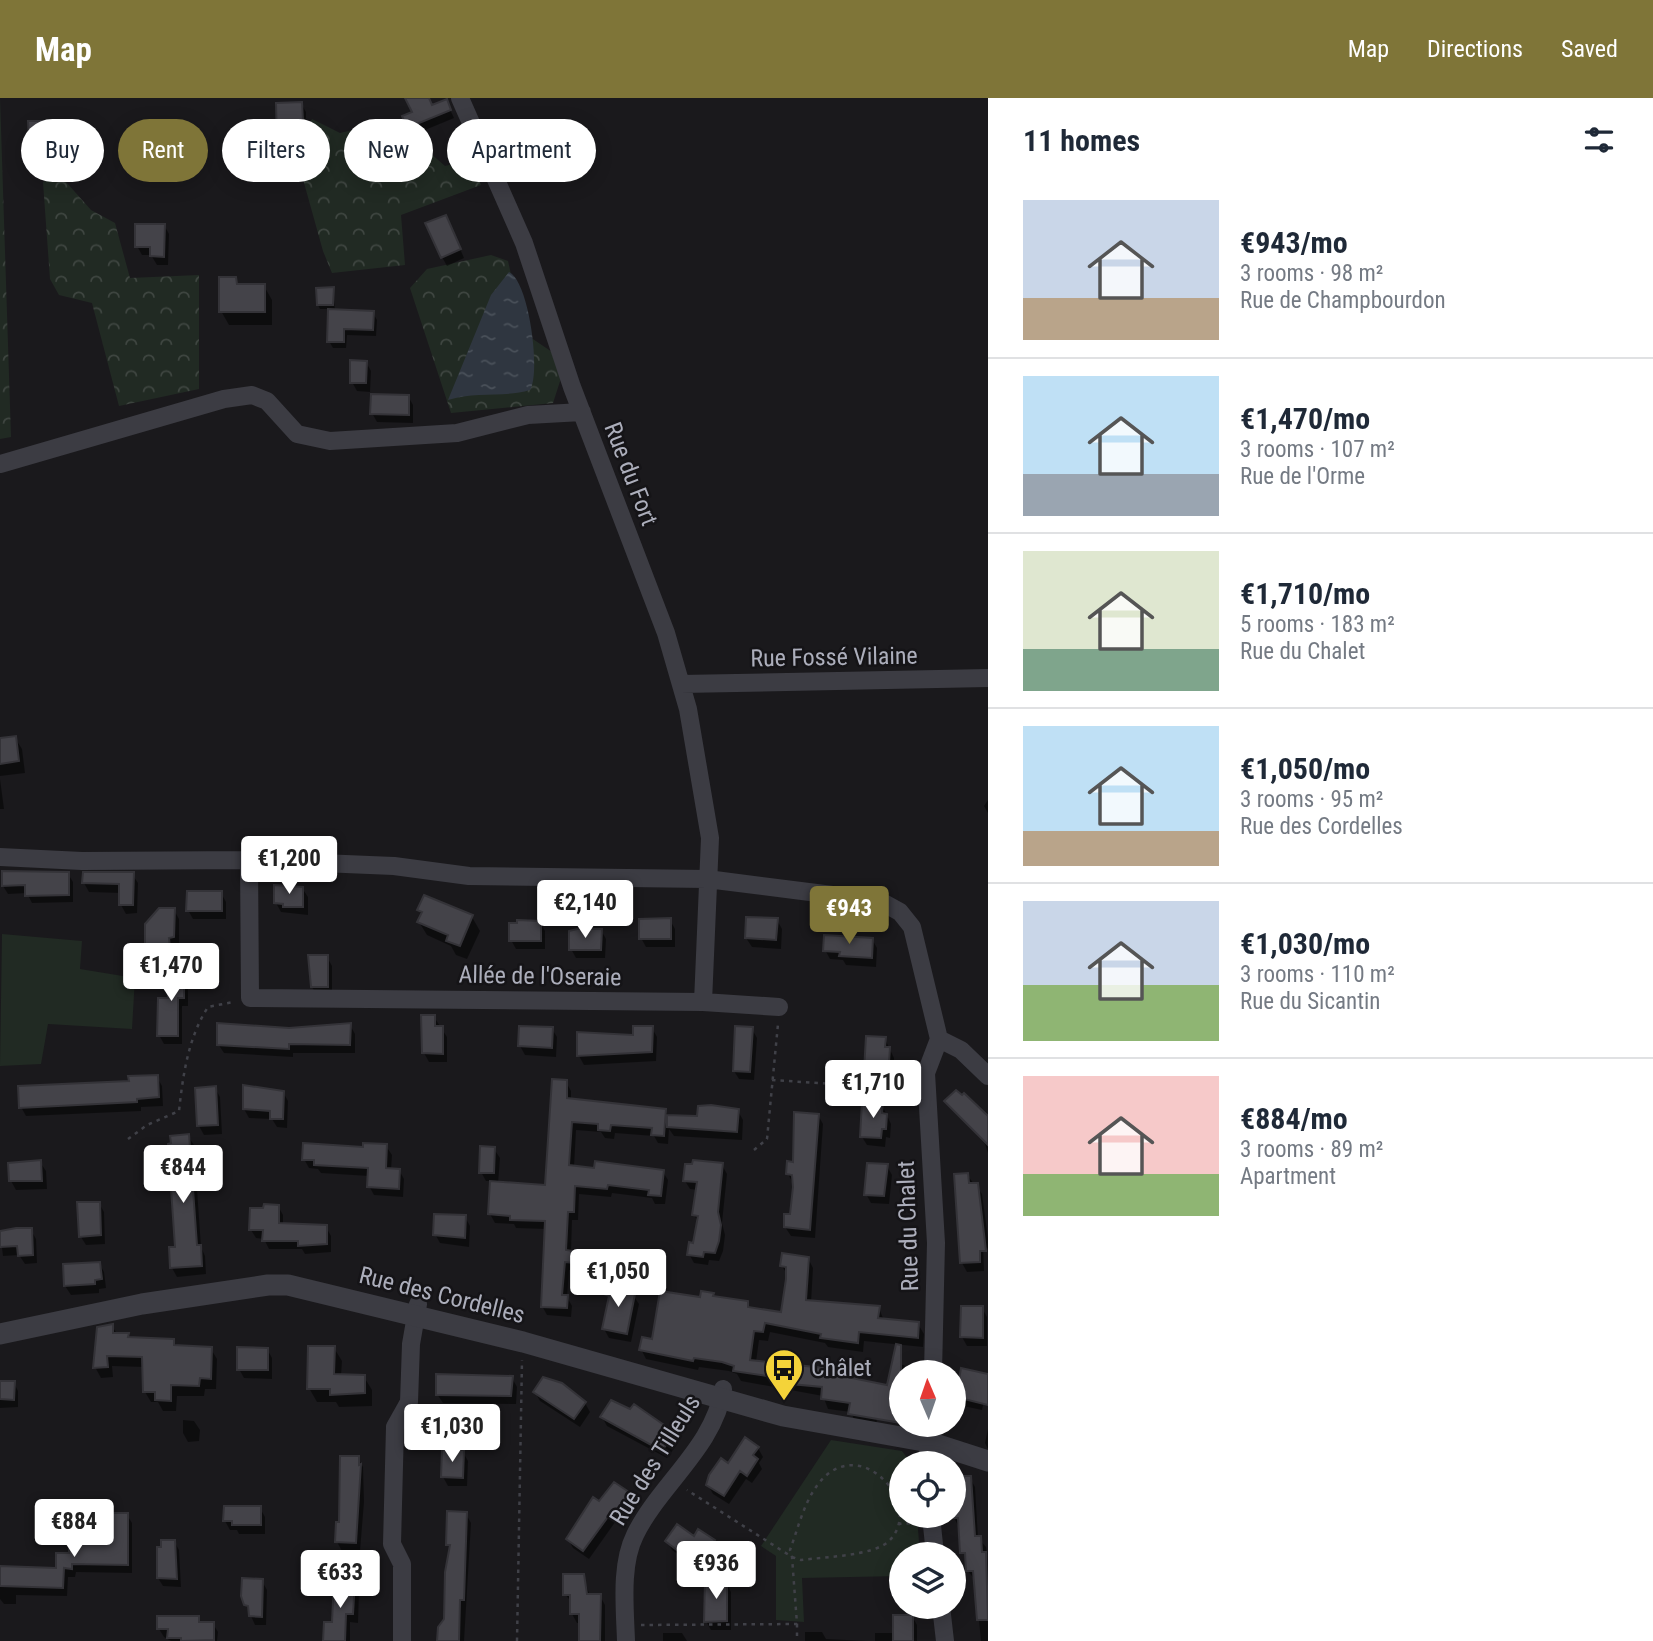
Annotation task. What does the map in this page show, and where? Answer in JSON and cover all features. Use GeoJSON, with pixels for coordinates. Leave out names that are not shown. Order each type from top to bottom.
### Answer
{"type":"FeatureCollection","features":[{"type":"Feature","properties":{"kind":"street","name":"Rue du Fort"},"geometry":{"type":"LineString","coordinates":[[460,98],[524,243],[582,412],[666,633],[688,709],[709,838],[707,879]]}},
{"type":"Feature","properties":{"kind":"street"},"geometry":{"type":"LineString","coordinates":[[0,464],[224,399],[252,395],[267,401],[297,434],[330,441],[457,433],[528,415],[582,412]]}},
{"type":"Feature","properties":{"kind":"street","name":"Rue Fossé Vilaine"},"geometry":{"type":"LineString","coordinates":[[681,684],[988,678]]}},
{"type":"Feature","properties":{"kind":"street"},"geometry":{"type":"LineString","coordinates":[[0,857],[82,861],[249,860],[394,866],[469,876],[707,879],[880,901],[900,912],[912,927],[921,955],[932,1017],[939,1039],[961,1049],[988,1076]]}},
{"type":"Feature","properties":{"kind":"street"},"geometry":{"type":"LineString","coordinates":[[249,860],[250,998]]}},
{"type":"Feature","properties":{"kind":"street"},"geometry":{"type":"LineString","coordinates":[[703,1002],[707,879]]}},
{"type":"Feature","properties":{"kind":"street","name":"Allée de l'Oseraie"},"geometry":{"type":"LineString","coordinates":[[250,998],[703,1002],[779,1007]]}},
{"type":"Feature","properties":{"kind":"street","name":"Rue du Chalet"},"geometry":{"type":"LineString","coordinates":[[933,1360],[936,1243],[926,1073],[939,1039]]}},
{"type":"Feature","properties":{"kind":"street","name":"Rue des Cordelles"},"geometry":{"type":"LineString","coordinates":[[0,1334],[142,1304],[268,1285],[314,1289],[416,1309],[523,1342],[722,1394],[782,1416],[929,1443],[988,1461]]}},
{"type":"Feature","properties":{"kind":"street"},"geometry":{"type":"LineString","coordinates":[[402,1641],[402,1564],[392,1544],[395,1427],[409,1402],[416,1309]]}},
{"type":"Feature","properties":{"kind":"street","name":"Rue des Tilleuls"},"geometry":{"type":"LineString","coordinates":[[626,1633],[627,1556],[635,1534],[709,1429],[722,1394]]}},
{"type":"Feature","properties":{"kind":"street"},"geometry":{"type":"LineString","coordinates":[[942,1619],[944,1641]]}},
{"type":"Feature","properties":{"kind":"path"},"geometry":{"type":"LineString","coordinates":[[128,1139],[147,1125],[179,1111],[184,1068],[198,1022],[208,1007],[250,998]]}},
{"type":"Feature","properties":{"kind":"path"},"geometry":{"type":"LineString","coordinates":[[754,1150],[767,1139],[779,1007]]}},
{"type":"Feature","properties":{"kind":"path"},"geometry":{"type":"LineString","coordinates":[[772,1080],[920,1090]]}},
{"type":"Feature","properties":{"kind":"path"},"geometry":{"type":"LineString","coordinates":[[517,1641],[523,1342]]}},
{"type":"Feature","properties":{"kind":"path"},"geometry":{"type":"LineString","coordinates":[[797,1641],[790,1550],[813,1490],[825,1477],[843,1467],[859,1466],[884,1478],[889,1486]]}},
{"type":"Feature","properties":{"kind":"path"},"geometry":{"type":"LineString","coordinates":[[672,1481],[792,1557],[801,1560],[870,1551],[889,1541],[896,1528]]}},
{"type":"Feature","properties":{"kind":"path"},"geometry":{"type":"LineString","coordinates":[[626,1633],[797,1624]]}},
{"type":"Feature","properties":{"kind":"green space"},"geometry":{"type":"Polygon","coordinates":[[[0,98],[11,437],[0,439],[0,98]]]}},
{"type":"Feature","properties":{"kind":"green space"},"geometry":{"type":"Polygon","coordinates":[[[330,128],[344,132],[344,182],[433,182],[433,156],[447,166],[447,182],[480,182],[481,185],[401,215],[405,265],[332,273],[304,182],[330,182],[330,128]]]}},
{"type":"Feature","properties":{"kind":"green space"},"geometry":{"type":"Polygon","coordinates":[[[43,182],[66,182],[91,210],[115,223],[130,278],[199,275],[199,389],[119,406],[92,303],[59,295],[50,279],[43,182]]]}},
{"type":"Feature","properties":{"kind":"green space"},"geometry":{"type":"Polygon","coordinates":[[[491,255],[508,261],[524,333],[552,352],[562,375],[553,403],[451,413],[410,288],[427,269],[491,255]]]}},
{"type":"Feature","properties":{"kind":"green space"},"geometry":{"type":"Polygon","coordinates":[[[2,934],[82,941],[80,969],[135,978],[132,1029],[48,1024],[41,1064],[0,1066],[2,934]]]}},
{"type":"Feature","properties":{"kind":"green space"},"geometry":{"type":"Polygon","coordinates":[[[831,1440],[902,1451],[889,1451],[889,1528],[918,1528],[919,1542],[889,1542],[889,1576],[802,1578],[804,1622],[776,1620],[776,1556],[761,1546],[831,1440]]]}},
{"type":"Feature","properties":{"kind":"water"},"geometry":{"type":"Polygon","coordinates":[[[509,272],[522,292],[531,328],[534,365],[530,390],[448,400],[491,295],[509,272]]]}},
{"type":"Feature","properties":{"kind":"building"},"geometry":{"type":"Polygon","coordinates":[[[405,98],[429,98],[432,105],[447,99],[451,110],[429,119],[403,119],[402,116],[412,112],[405,98]]]}},
{"type":"Feature","properties":{"kind":"building"},"geometry":{"type":"Polygon","coordinates":[[[302,102],[303,119],[276,119],[276,103],[302,102]]]}},
{"type":"Feature","properties":{"kind":"building"},"geometry":{"type":"Polygon","coordinates":[[[446,215],[461,249],[441,258],[425,223],[446,215]]]}},
{"type":"Feature","properties":{"kind":"building"},"geometry":{"type":"Polygon","coordinates":[[[135,224],[165,224],[164,257],[150,256],[150,247],[135,247],[135,224]]]}},
{"type":"Feature","properties":{"kind":"building"},"geometry":{"type":"Polygon","coordinates":[[[219,277],[236,277],[237,284],[265,284],[265,312],[219,312],[219,277]]]}},
{"type":"Feature","properties":{"kind":"building"},"geometry":{"type":"Polygon","coordinates":[[[334,287],[333,305],[317,305],[316,288],[334,287]]]}},
{"type":"Feature","properties":{"kind":"building"},"geometry":{"type":"Polygon","coordinates":[[[328,309],[374,311],[373,330],[344,329],[344,342],[327,342],[328,309]]]}},
{"type":"Feature","properties":{"kind":"building"},"geometry":{"type":"Polygon","coordinates":[[[350,360],[367,361],[366,383],[350,383],[350,360]]]}},
{"type":"Feature","properties":{"kind":"building"},"geometry":{"type":"Polygon","coordinates":[[[371,394],[409,395],[409,415],[370,414],[371,394]]]}},
{"type":"Feature","properties":{"kind":"building"},"geometry":{"type":"Polygon","coordinates":[[[16,736],[19,761],[0,764],[0,738],[16,736]]]}},
{"type":"Feature","properties":{"kind":"building"},"geometry":{"type":"Polygon","coordinates":[[[2,871],[69,872],[69,895],[25,896],[25,885],[2,886],[2,871]]]}},
{"type":"Feature","properties":{"kind":"building"},"geometry":{"type":"Polygon","coordinates":[[[83,872],[134,872],[133,905],[119,905],[119,884],[82,883],[83,872]]]}},
{"type":"Feature","properties":{"kind":"building"},"geometry":{"type":"Polygon","coordinates":[[[274,885],[303,887],[303,907],[283,907],[283,904],[274,903],[274,885]]]}},
{"type":"Feature","properties":{"kind":"building"},"geometry":{"type":"Polygon","coordinates":[[[187,891],[222,891],[222,911],[186,911],[187,891]]]}},
{"type":"Feature","properties":{"kind":"building"},"geometry":{"type":"Polygon","coordinates":[[[424,895],[473,915],[460,946],[446,941],[448,935],[417,922],[422,912],[417,910],[424,895]]]}},
{"type":"Feature","properties":{"kind":"building"},"geometry":{"type":"Polygon","coordinates":[[[159,908],[175,908],[174,937],[169,938],[170,948],[145,947],[145,924],[159,908]]]}},
{"type":"Feature","properties":{"kind":"building"},"geometry":{"type":"Polygon","coordinates":[[[746,917],[778,918],[776,940],[745,938],[746,917]]]}},
{"type":"Feature","properties":{"kind":"building"},"geometry":{"type":"Polygon","coordinates":[[[671,918],[671,939],[639,939],[639,919],[671,918]]]}},
{"type":"Feature","properties":{"kind":"building"},"geometry":{"type":"Polygon","coordinates":[[[517,920],[541,921],[541,941],[509,941],[509,923],[517,923],[517,920]]]}},
{"type":"Feature","properties":{"kind":"building"},"geometry":{"type":"Polygon","coordinates":[[[602,929],[601,950],[569,950],[569,931],[602,929]]]}},
{"type":"Feature","properties":{"kind":"building"},"geometry":{"type":"Polygon","coordinates":[[[824,935],[873,938],[872,958],[839,956],[840,952],[823,951],[824,935]]]}},
{"type":"Feature","properties":{"kind":"building"},"geometry":{"type":"Polygon","coordinates":[[[308,955],[328,955],[328,987],[311,987],[308,955]]]}},
{"type":"Feature","properties":{"kind":"building"},"geometry":{"type":"Polygon","coordinates":[[[166,967],[184,967],[184,998],[178,998],[178,1036],[157,1036],[158,998],[168,998],[166,967]]]}},
{"type":"Feature","properties":{"kind":"building"},"geometry":{"type":"Polygon","coordinates":[[[421,1015],[435,1015],[435,1026],[443,1026],[443,1054],[422,1053],[421,1015]]]}},
{"type":"Feature","properties":{"kind":"building"},"geometry":{"type":"Polygon","coordinates":[[[217,1023],[289,1028],[351,1023],[350,1045],[289,1044],[289,1049],[217,1045],[217,1023]]]}},
{"type":"Feature","properties":{"kind":"building"},"geometry":{"type":"Polygon","coordinates":[[[519,1026],[553,1027],[552,1048],[518,1046],[519,1026]]]}},
{"type":"Feature","properties":{"kind":"building"},"geometry":{"type":"Polygon","coordinates":[[[633,1026],[653,1026],[652,1052],[577,1056],[577,1032],[633,1035],[633,1026]]]}},
{"type":"Feature","properties":{"kind":"building"},"geometry":{"type":"Polygon","coordinates":[[[735,1026],[753,1027],[750,1072],[733,1071],[735,1026]]]}},
{"type":"Feature","properties":{"kind":"building"},"geometry":{"type":"Polygon","coordinates":[[[866,1036],[886,1037],[885,1047],[890,1047],[889,1063],[885,1063],[884,1073],[864,1071],[866,1036]]]}},
{"type":"Feature","properties":{"kind":"building"},"geometry":{"type":"Polygon","coordinates":[[[158,1075],[159,1097],[137,1099],[137,1102],[19,1108],[18,1086],[129,1081],[128,1076],[158,1075]]]}},
{"type":"Feature","properties":{"kind":"building"},"geometry":{"type":"Polygon","coordinates":[[[552,1079],[567,1080],[567,1098],[666,1109],[664,1136],[651,1135],[652,1128],[611,1125],[610,1131],[598,1130],[598,1124],[572,1122],[569,1165],[594,1168],[595,1161],[664,1170],[661,1196],[648,1195],[649,1190],[608,1185],[607,1189],[575,1186],[574,1212],[568,1212],[566,1250],[594,1254],[592,1265],[565,1262],[562,1295],[568,1295],[567,1308],[541,1307],[545,1221],[510,1220],[510,1216],[488,1214],[490,1181],[545,1185],[552,1079]]]}},
{"type":"Feature","properties":{"kind":"building"},"geometry":{"type":"Polygon","coordinates":[[[243,1085],[284,1091],[283,1119],[270,1119],[270,1111],[243,1109],[243,1085]]]}},
{"type":"Feature","properties":{"kind":"building"},"geometry":{"type":"Polygon","coordinates":[[[216,1086],[218,1125],[197,1126],[195,1088],[216,1086]]]}},
{"type":"Feature","properties":{"kind":"building"},"geometry":{"type":"Polygon","coordinates":[[[956,1090],[962,1095],[964,1093],[988,1116],[988,1145],[944,1101],[956,1090]]]}},
{"type":"Feature","properties":{"kind":"building"},"geometry":{"type":"Polygon","coordinates":[[[862,1102],[883,1103],[882,1113],[887,1114],[886,1129],[882,1129],[881,1138],[860,1137],[862,1102]]]}},
{"type":"Feature","properties":{"kind":"building"},"geometry":{"type":"Polygon","coordinates":[[[698,1106],[739,1109],[737,1132],[667,1127],[667,1115],[697,1116],[698,1106]]]}},
{"type":"Feature","properties":{"kind":"building"},"geometry":{"type":"Polygon","coordinates":[[[794,1112],[819,1114],[810,1230],[784,1227],[784,1214],[790,1214],[793,1187],[792,1175],[786,1174],[787,1161],[793,1162],[794,1112]]]}},
{"type":"Feature","properties":{"kind":"building"},"geometry":{"type":"Polygon","coordinates":[[[189,1134],[197,1245],[201,1245],[202,1266],[170,1268],[169,1247],[175,1247],[168,1144],[171,1143],[170,1136],[189,1134]]]}},
{"type":"Feature","properties":{"kind":"building"},"geometry":{"type":"Polygon","coordinates":[[[303,1143],[363,1147],[363,1143],[387,1144],[386,1168],[400,1169],[399,1189],[367,1187],[368,1168],[314,1165],[314,1160],[302,1160],[303,1143]]]}},
{"type":"Feature","properties":{"kind":"building"},"geometry":{"type":"Polygon","coordinates":[[[480,1146],[495,1147],[494,1173],[479,1173],[480,1146]]]}},
{"type":"Feature","properties":{"kind":"building"},"geometry":{"type":"Polygon","coordinates":[[[41,1160],[42,1181],[9,1181],[8,1163],[41,1160]]]}},
{"type":"Feature","properties":{"kind":"building"},"geometry":{"type":"Polygon","coordinates":[[[693,1160],[723,1163],[718,1212],[721,1225],[719,1241],[715,1253],[704,1252],[703,1257],[687,1255],[689,1242],[693,1243],[698,1216],[692,1215],[697,1182],[683,1181],[685,1164],[692,1164],[693,1160]]]}},
{"type":"Feature","properties":{"kind":"building"},"geometry":{"type":"Polygon","coordinates":[[[867,1163],[888,1164],[884,1196],[864,1195],[867,1163]]]}},
{"type":"Feature","properties":{"kind":"building"},"geometry":{"type":"Polygon","coordinates":[[[968,1173],[969,1183],[978,1183],[986,1251],[980,1251],[980,1262],[960,1263],[954,1174],[968,1173]]]}},
{"type":"Feature","properties":{"kind":"building"},"geometry":{"type":"Polygon","coordinates":[[[77,1202],[100,1202],[101,1235],[79,1237],[77,1202]]]}},
{"type":"Feature","properties":{"kind":"building"},"geometry":{"type":"Polygon","coordinates":[[[264,1204],[279,1205],[279,1223],[327,1225],[327,1244],[298,1246],[298,1241],[262,1241],[263,1230],[249,1230],[250,1208],[263,1208],[264,1204]]]}},
{"type":"Feature","properties":{"kind":"building"},"geometry":{"type":"Polygon","coordinates":[[[434,1214],[466,1215],[465,1238],[433,1235],[434,1214]]]}},
{"type":"Feature","properties":{"kind":"building"},"geometry":{"type":"Polygon","coordinates":[[[32,1228],[33,1255],[18,1256],[17,1246],[0,1247],[0,1231],[32,1228]]]}},
{"type":"Feature","properties":{"kind":"building"},"geometry":{"type":"Polygon","coordinates":[[[782,1253],[809,1257],[806,1300],[880,1306],[878,1318],[919,1322],[918,1338],[859,1332],[858,1343],[820,1338],[821,1334],[765,1323],[763,1332],[754,1331],[750,1360],[833,1369],[832,1374],[887,1385],[889,1376],[889,1421],[848,1414],[850,1403],[821,1399],[822,1387],[780,1383],[781,1378],[733,1371],[734,1366],[722,1362],[694,1358],[693,1361],[639,1350],[642,1337],[652,1339],[660,1291],[700,1297],[701,1291],[714,1293],[713,1296],[748,1301],[748,1307],[781,1312],[786,1267],[780,1266],[782,1253]]]}},
{"type":"Feature","properties":{"kind":"building"},"geometry":{"type":"Polygon","coordinates":[[[100,1262],[102,1279],[95,1280],[95,1284],[64,1286],[63,1264],[100,1262]]]}},
{"type":"Feature","properties":{"kind":"building"},"geometry":{"type":"Polygon","coordinates":[[[606,1282],[623,1285],[622,1291],[635,1294],[627,1334],[602,1329],[609,1296],[604,1294],[606,1282]]]}},
{"type":"Feature","properties":{"kind":"building"},"geometry":{"type":"Polygon","coordinates":[[[961,1306],[983,1306],[983,1338],[960,1337],[961,1306]]]}},
{"type":"Feature","properties":{"kind":"building"},"geometry":{"type":"Polygon","coordinates":[[[113,1324],[113,1333],[129,1333],[128,1337],[174,1339],[174,1345],[212,1347],[211,1379],[200,1378],[199,1386],[171,1385],[171,1401],[155,1400],[155,1392],[143,1392],[142,1357],[107,1356],[108,1367],[93,1368],[97,1327],[113,1324]]]}},
{"type":"Feature","properties":{"kind":"building"},"geometry":{"type":"Polygon","coordinates":[[[896,1344],[901,1345],[901,1360],[892,1360],[896,1344]]]}},
{"type":"Feature","properties":{"kind":"building"},"geometry":{"type":"Polygon","coordinates":[[[308,1346],[335,1346],[334,1374],[365,1375],[365,1393],[330,1395],[330,1389],[307,1389],[308,1346]]]}},
{"type":"Feature","properties":{"kind":"building"},"geometry":{"type":"Polygon","coordinates":[[[237,1347],[268,1348],[268,1370],[237,1370],[237,1347]]]}},
{"type":"Feature","properties":{"kind":"building"},"geometry":{"type":"Polygon","coordinates":[[[966,1369],[988,1374],[988,1405],[966,1400],[966,1369]]]}},
{"type":"Feature","properties":{"kind":"building"},"geometry":{"type":"Polygon","coordinates":[[[436,1374],[513,1376],[511,1396],[436,1395],[436,1374]]]}},
{"type":"Feature","properties":{"kind":"building"},"geometry":{"type":"Polygon","coordinates":[[[543,1377],[562,1383],[586,1402],[574,1419],[533,1392],[543,1377]]]}},
{"type":"Feature","properties":{"kind":"building"},"geometry":{"type":"Polygon","coordinates":[[[0,1381],[15,1381],[14,1400],[0,1399],[0,1381]]]}},
{"type":"Feature","properties":{"kind":"building"},"geometry":{"type":"Polygon","coordinates":[[[611,1400],[630,1409],[634,1404],[674,1433],[662,1451],[600,1417],[611,1400]]]}},
{"type":"Feature","properties":{"kind":"building"},"geometry":{"type":"Polygon","coordinates":[[[745,1437],[759,1447],[753,1455],[758,1459],[747,1476],[740,1471],[724,1496],[706,1485],[709,1475],[721,1458],[728,1463],[745,1437]]]}},
{"type":"Feature","properties":{"kind":"building"},"geometry":{"type":"Polygon","coordinates":[[[442,1449],[464,1450],[463,1478],[441,1477],[442,1449]]]}},
{"type":"Feature","properties":{"kind":"building"},"geometry":{"type":"Polygon","coordinates":[[[340,1456],[359,1456],[359,1465],[361,1464],[356,1543],[335,1542],[336,1522],[339,1522],[340,1456]]]}},
{"type":"Feature","properties":{"kind":"building"},"geometry":{"type":"Polygon","coordinates":[[[966,1476],[971,1476],[975,1536],[981,1536],[982,1552],[986,1552],[988,1620],[977,1620],[973,1571],[966,1571],[966,1542],[959,1542],[959,1528],[966,1528],[966,1476]]]}},
{"type":"Feature","properties":{"kind":"building"},"geometry":{"type":"Polygon","coordinates":[[[614,1482],[632,1494],[619,1514],[613,1510],[583,1551],[566,1539],[593,1497],[599,1501],[614,1482]]]}},
{"type":"Feature","properties":{"kind":"building"},"geometry":{"type":"Polygon","coordinates":[[[224,1506],[261,1506],[261,1525],[232,1525],[232,1521],[223,1521],[224,1506]]]}},
{"type":"Feature","properties":{"kind":"building"},"geometry":{"type":"Polygon","coordinates":[[[447,1511],[467,1512],[464,1600],[460,1600],[459,1641],[437,1641],[438,1627],[444,1619],[445,1572],[450,1545],[446,1545],[447,1511]]]}},
{"type":"Feature","properties":{"kind":"building"},"geometry":{"type":"Polygon","coordinates":[[[112,1513],[128,1513],[128,1565],[72,1564],[72,1569],[64,1568],[63,1588],[0,1586],[0,1566],[56,1568],[56,1553],[69,1553],[69,1540],[112,1540],[112,1513]]]}},
{"type":"Feature","properties":{"kind":"building"},"geometry":{"type":"Polygon","coordinates":[[[677,1524],[694,1536],[698,1529],[715,1540],[701,1560],[685,1549],[682,1554],[665,1541],[677,1524]]]}},
{"type":"Feature","properties":{"kind":"building"},"geometry":{"type":"Polygon","coordinates":[[[161,1540],[175,1540],[177,1579],[157,1578],[157,1547],[161,1547],[161,1540]]]}},
{"type":"Feature","properties":{"kind":"building"},"geometry":{"type":"Polygon","coordinates":[[[563,1574],[584,1574],[587,1594],[601,1594],[600,1641],[579,1641],[579,1614],[570,1614],[570,1595],[563,1595],[563,1574]]]}},
{"type":"Feature","properties":{"kind":"building"},"geometry":{"type":"Polygon","coordinates":[[[242,1578],[263,1579],[262,1617],[249,1616],[248,1606],[244,1605],[241,1596],[242,1578]]]}},
{"type":"Feature","properties":{"kind":"building"},"geometry":{"type":"Polygon","coordinates":[[[334,1579],[355,1580],[353,1614],[346,1614],[345,1641],[323,1641],[324,1622],[332,1622],[334,1579]]]}},
{"type":"Feature","properties":{"kind":"building"},"geometry":{"type":"Polygon","coordinates":[[[705,1581],[727,1581],[727,1621],[704,1622],[705,1581]]]}},
{"type":"Feature","properties":{"kind":"building"},"geometry":{"type":"Polygon","coordinates":[[[157,1616],[199,1616],[199,1622],[214,1622],[214,1640],[181,1641],[181,1638],[167,1638],[168,1629],[157,1629],[157,1616]]]}},
{"type":"Feature","properties":{"kind":"building"},"geometry":{"type":"Polygon","coordinates":[[[893,1619],[913,1619],[913,1641],[893,1641],[893,1619]]]}},
{"type":"Feature","properties":{"kind":"place","name":"Châlet"},"geometry":{"type":"Point","coordinates":[784,1402]}}]}
